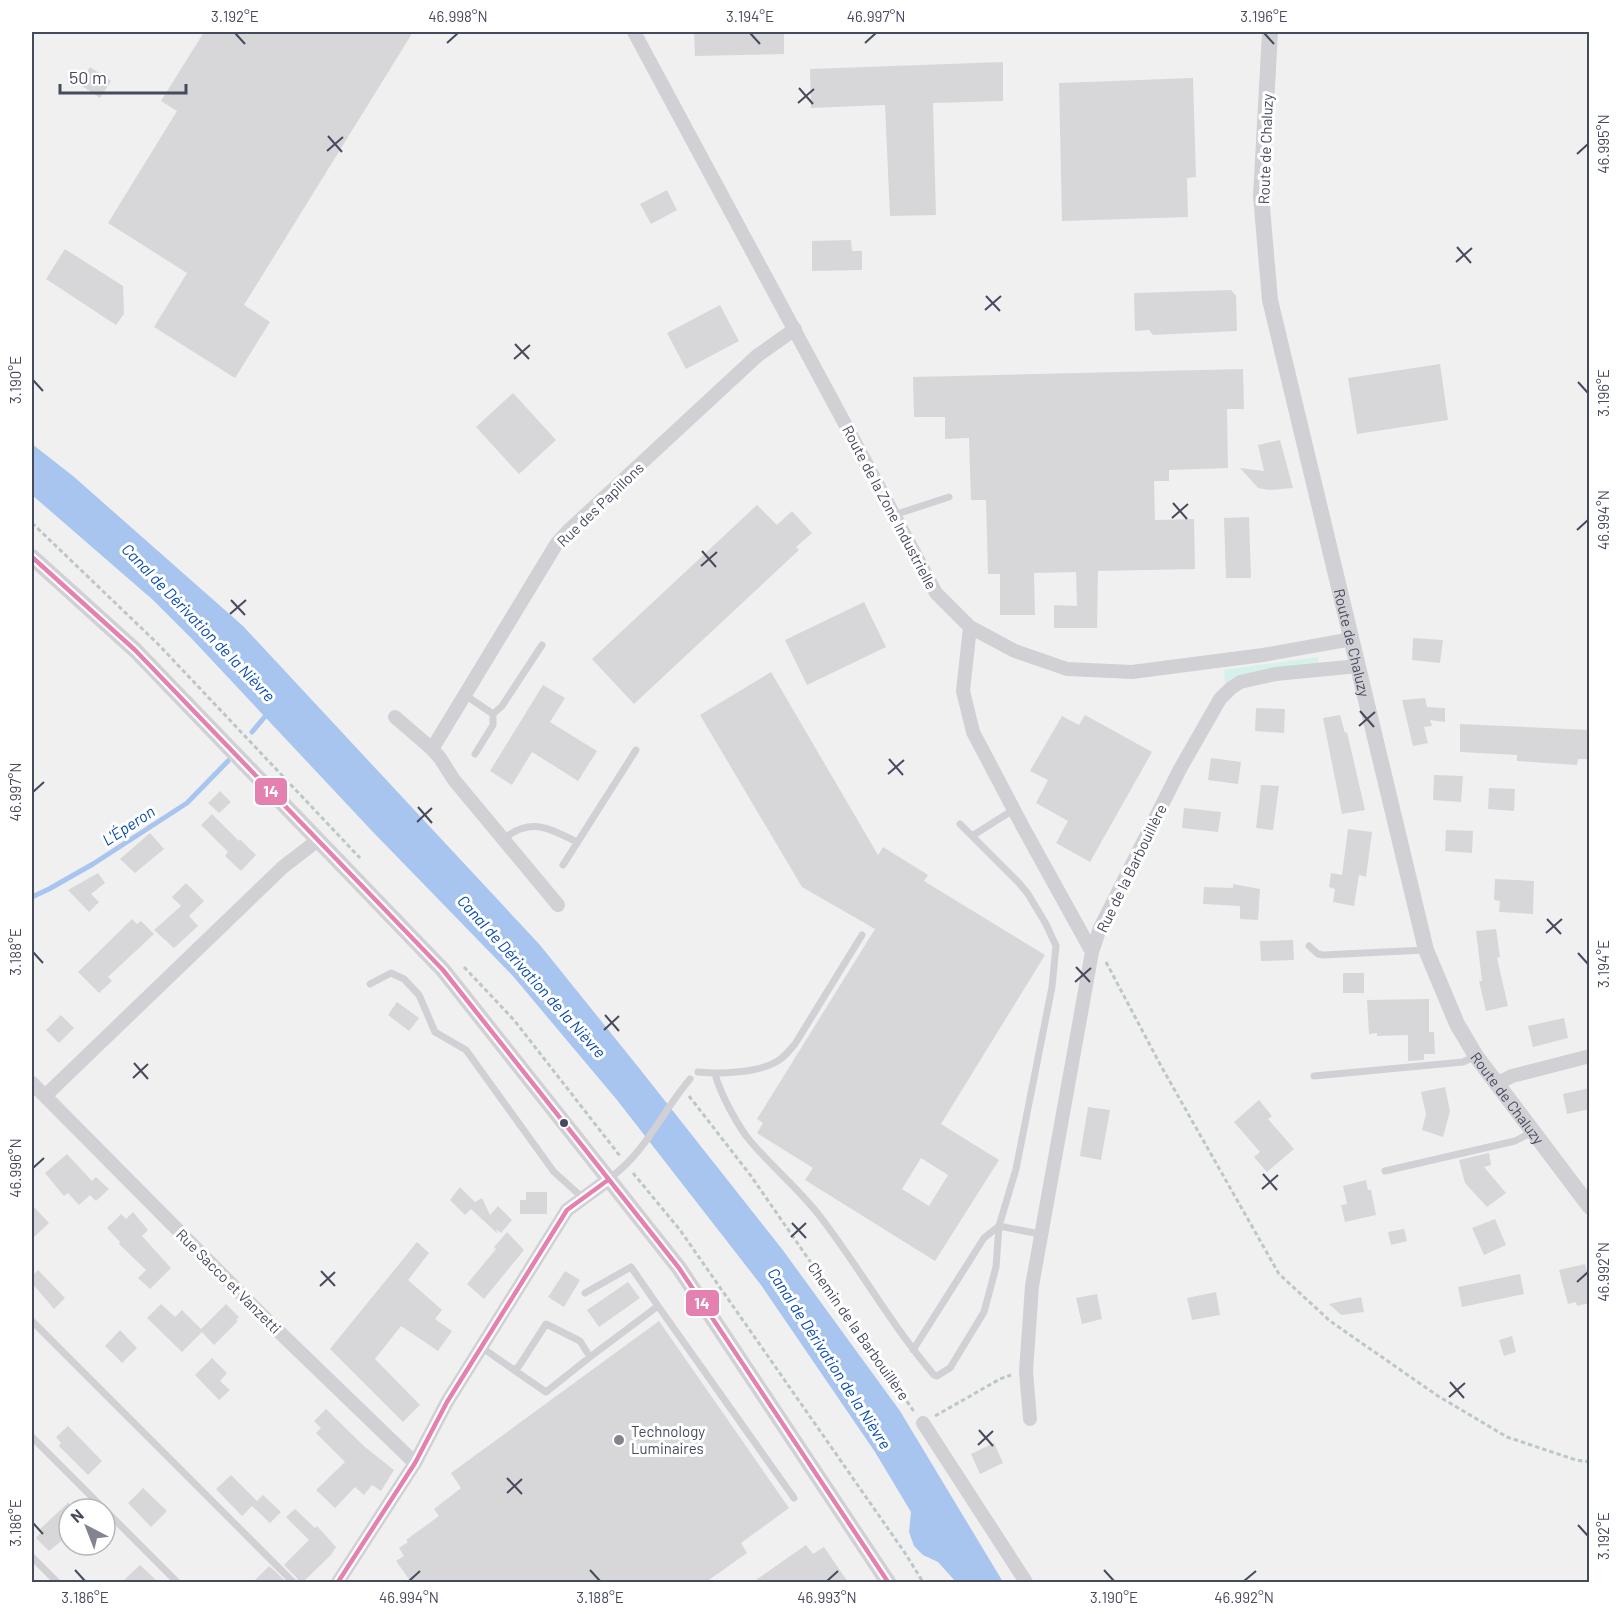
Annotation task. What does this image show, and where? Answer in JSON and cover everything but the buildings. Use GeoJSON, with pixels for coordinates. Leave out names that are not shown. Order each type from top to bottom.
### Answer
{"type":"FeatureCollection","features":[{"type":"Feature","properties":{"kind":"street","name":"Route de la Zone Industrielle"},"geometry":{"type":"LineString","coordinates":[[634,32],[936,593],[970,627],[1016,651],[1068,669],[1132,672],[1263,655],[1352,639]]}},
{"type":"Feature","properties":{"kind":"street","name":"Route de Chaluzy"},"geometry":{"type":"LineString","coordinates":[[1270,32],[1261,196],[1270,300],[1426,950],[1457,1024],[1476,1056],[1590,1207]]}},
{"type":"Feature","properties":{"kind":"street","name":"Rue des Papillons"},"geometry":{"type":"LineString","coordinates":[[432,749],[546,561],[568,531],[757,356],[795,329]]}},
{"type":"Feature","properties":{"kind":"street"},"geometry":{"type":"LineString","coordinates":[[32,557],[135,650],[443,970],[679,1268],[888,1582]]}},
{"type":"Feature","properties":{"kind":"street"},"geometry":{"type":"LineString","coordinates":[[970,627],[963,691],[973,732],[1013,810],[1094,946]]}},
{"type":"Feature","properties":{"kind":"street","name":"Rue de la Barbouillère"},"geometry":{"type":"LineString","coordinates":[[1030,1419],[1026,1371],[1032,1286],[1094,946],[1100,928],[1180,769],[1220,699],[1240,682],[1252,678],[1358,666]]}},
{"type":"Feature","properties":{"kind":"street"},"geometry":{"type":"LineString","coordinates":[[395,717],[440,758],[454,780],[558,905]]}},
{"type":"Feature","properties":{"kind":"street"},"geometry":{"type":"LineString","coordinates":[[45,1096],[284,867],[318,840]]}},
{"type":"Feature","properties":{"kind":"street"},"geometry":{"type":"LineString","coordinates":[[1496,1084],[1512,1076],[1590,1056]]}},
{"type":"Feature","properties":{"kind":"street","name":"Rue Sacco et Vanzetti"},"geometry":{"type":"LineString","coordinates":[[32,1083],[272,1325],[415,1463]]}},
{"type":"Feature","properties":{"kind":"street"},"geometry":{"type":"LineString","coordinates":[[338,1582],[415,1463],[447,1402],[567,1210],[608,1180]]}},
{"type":"Feature","properties":{"kind":"street"},"geometry":{"type":"LineString","coordinates":[[923,1423],[1026,1582]]}},
{"type":"Feature","properties":{"kind":"lane"},"geometry":{"type":"LineString","coordinates":[[894,515],[949,497]]}},
{"type":"Feature","properties":{"kind":"lane"},"geometry":{"type":"LineString","coordinates":[[475,754],[493,725],[493,714],[502,706],[542,645]]}},
{"type":"Feature","properties":{"kind":"lane"},"geometry":{"type":"LineString","coordinates":[[465,695],[493,714]]}},
{"type":"Feature","properties":{"kind":"lane"},"geometry":{"type":"LineString","coordinates":[[563,865],[636,750]]}},
{"type":"Feature","properties":{"kind":"lane"},"geometry":{"type":"LineString","coordinates":[[972,836],[1013,810]]}},
{"type":"Feature","properties":{"kind":"lane"},"geometry":{"type":"LineString","coordinates":[[715,1074],[720,1089],[750,1141],[822,1219],[913,1350],[934,1375],[944,1373],[950,1368],[984,1312],[996,1267],[999,1226],[1016,1169],[1052,987],[1056,946],[1028,894],[960,824]]}},
{"type":"Feature","properties":{"kind":"lane"},"geometry":{"type":"LineString","coordinates":[[504,839],[516,830],[536,825],[558,832],[577,843]]}},
{"type":"Feature","properties":{"kind":"lane"},"geometry":{"type":"LineString","coordinates":[[698,1072],[715,1074],[768,1066],[784,1057],[795,1044],[862,935]]}},
{"type":"Feature","properties":{"kind":"lane"},"geometry":{"type":"LineString","coordinates":[[1309,946],[1318,954],[1323,955],[1426,950]]}},
{"type":"Feature","properties":{"kind":"lane"},"geometry":{"type":"LineString","coordinates":[[370,984],[391,973],[404,979],[419,995],[435,1032],[466,1050],[554,1172],[583,1198]]}},
{"type":"Feature","properties":{"kind":"lane"},"geometry":{"type":"LineString","coordinates":[[1314,1076],[1463,1062],[1476,1056]]}},
{"type":"Feature","properties":{"kind":"lane"},"geometry":{"type":"LineString","coordinates":[[608,1180],[627,1166],[638,1153],[677,1094],[690,1079]]}},
{"type":"Feature","properties":{"kind":"lane"},"geometry":{"type":"LineString","coordinates":[[1385,1171],[1515,1141],[1532,1132]]}},
{"type":"Feature","properties":{"kind":"lane"},"geometry":{"type":"LineString","coordinates":[[999,1226],[1040,1234]]}},
{"type":"Feature","properties":{"kind":"lane"},"geometry":{"type":"LineString","coordinates":[[913,1350],[979,1244],[999,1226]]}},
{"type":"Feature","properties":{"kind":"lane"},"geometry":{"type":"LineString","coordinates":[[585,1293],[631,1267],[794,1498]]}},
{"type":"Feature","properties":{"kind":"lane"},"geometry":{"type":"LineString","coordinates":[[481,1347],[546,1392],[658,1306]]}},
{"type":"Feature","properties":{"kind":"lane"},"geometry":{"type":"LineString","coordinates":[[32,1321],[293,1582]]}},
{"type":"Feature","properties":{"kind":"lane"},"geometry":{"type":"LineString","coordinates":[[514,1370],[519,1366],[546,1324],[580,1341],[590,1357]]}},
{"type":"Feature","properties":{"kind":"lane"},"geometry":{"type":"LineString","coordinates":[[32,1437],[91,1497]]}},
{"type":"Feature","properties":{"kind":"lane"},"geometry":{"type":"LineString","coordinates":[[117,1523],[177,1582]]}},
{"type":"Feature","properties":{"kind":"lane"},"geometry":{"type":"LineString","coordinates":[[32,1557],[57,1582]]}},
{"type":"Feature","properties":{"kind":"path"},"geometry":{"type":"LineString","coordinates":[[1094,946],[1279,1274],[1330,1321],[1438,1396],[1507,1437],[1576,1460],[1590,1462]]}},
{"type":"Feature","properties":{"kind":"path","name":"Chemin de la Barbouillère"},"geometry":{"type":"LineString","coordinates":[[682,1087],[751,1176],[923,1423]]}},
{"type":"Feature","properties":{"kind":"path"},"geometry":{"type":"LineString","coordinates":[[923,1423],[1000,1379],[1026,1371]]}},
{"type":"Feature","properties":{"kind":"green space"},"geometry":{"type":"Polygon","coordinates":[[[1318,657],[1318,665],[1233,677],[1225,683],[1224,670],[1318,657]]]}},
{"type":"Feature","properties":{"kind":"water","name":"Canal de Dérivation de la Nièvre"},"geometry":{"type":"Polygon","coordinates":[[[32,444],[73,476],[243,626],[540,945],[782,1249],[900,1411],[1003,1582],[956,1582],[938,1562],[923,1555],[914,1546],[909,1532],[911,1512],[875,1452],[761,1285],[617,1100],[512,975],[372,831],[192,639],[153,600],[32,495],[32,444]]]}},
{"type":"Feature","properties":{"kind":"waterway","name":"L'Éperon"},"geometry":{"type":"LineString","coordinates":[[252,732],[268,713]]}},
{"type":"Feature","properties":{"kind":"waterway","name":"L'Éperon"},"geometry":{"type":"LineString","coordinates":[[32,897],[93,864],[187,803],[228,761]]}},
{"type":"Feature","properties":{"kind":"transit line","name":"14"},"geometry":{"type":"LineString","coordinates":[[32,557],[135,650],[443,970],[679,1268],[888,1582]]}},
{"type":"Feature","properties":{"kind":"transit line","name":"14"},"geometry":{"type":"LineString","coordinates":[[338,1582],[415,1463],[447,1402],[567,1210],[608,1180]]}},
{"type":"Feature","properties":{"kind":"place","name":"Technology Luminaires"},"geometry":{"type":"Point","coordinates":[619,1440]}}]}
